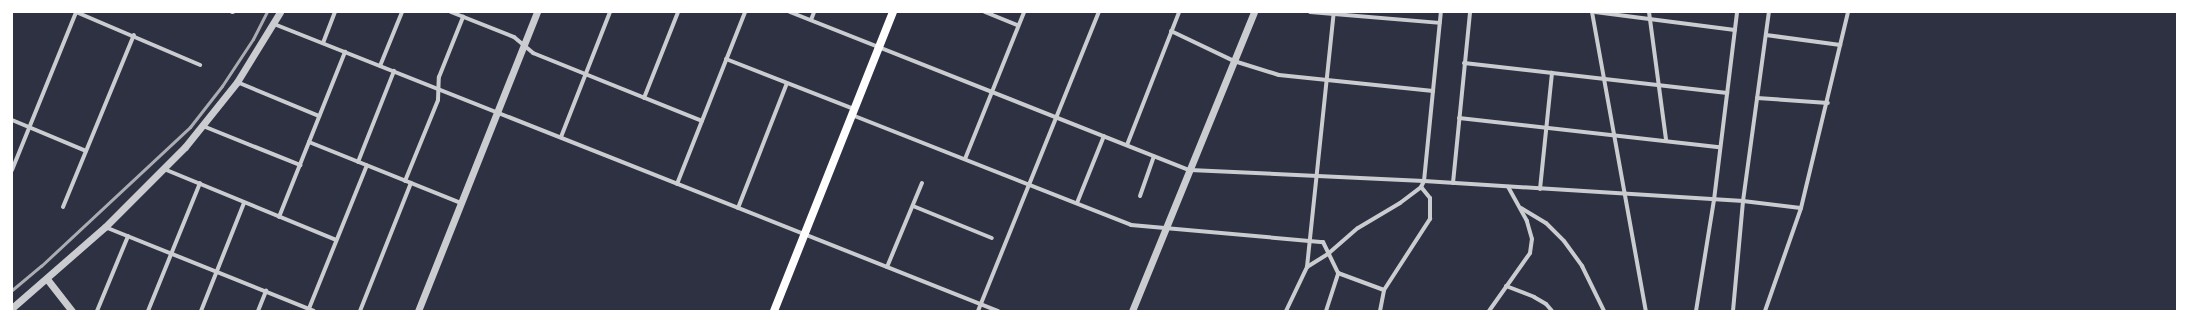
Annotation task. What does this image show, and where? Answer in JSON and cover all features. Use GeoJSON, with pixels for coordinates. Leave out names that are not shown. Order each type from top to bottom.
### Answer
{"type":"FeatureCollection","features":[{"type":"Feature","properties":{"kind":"main road"},"geometry":{"type":"LineString","coordinates":[[774,311],[893,12]]}},
{"type":"Feature","properties":{"kind":"street"},"geometry":{"type":"LineString","coordinates":[[12,170],[76,12],[134,35],[200,64]]}},
{"type":"Feature","properties":{"kind":"street"},"geometry":{"type":"LineString","coordinates":[[12,308],[105,227],[164,169],[203,126],[237,82],[280,12]]}},
{"type":"Feature","properties":{"kind":"street"},"geometry":{"type":"LineString","coordinates":[[323,43],[335,12]]}},
{"type":"Feature","properties":{"kind":"street"},"geometry":{"type":"LineString","coordinates":[[380,66],[402,12]]}},
{"type":"Feature","properties":{"kind":"street"},"geometry":{"type":"LineString","coordinates":[[451,12],[514,37],[532,53],[702,121]]}},
{"type":"Feature","properties":{"kind":"street"},"geometry":{"type":"LineString","coordinates":[[418,311],[537,12]]}},
{"type":"Feature","properties":{"kind":"street"},"geometry":{"type":"LineString","coordinates":[[561,137],[610,12]]}},
{"type":"Feature","properties":{"kind":"street"},"geometry":{"type":"LineString","coordinates":[[644,98],[678,12]]}},
{"type":"Feature","properties":{"kind":"street"},"geometry":{"type":"LineString","coordinates":[[677,184],[745,12]]}},
{"type":"Feature","properties":{"kind":"street"},"geometry":{"type":"LineString","coordinates":[[790,12],[1190,170],[1424,181],[1625,193],[1743,201],[1801,208]]}},
{"type":"Feature","properties":{"kind":"street"},"geometry":{"type":"LineString","coordinates":[[811,20],[814,12]]}},
{"type":"Feature","properties":{"kind":"street"},"geometry":{"type":"LineString","coordinates":[[985,12],[1018,25]]}},
{"type":"Feature","properties":{"kind":"street"},"geometry":{"type":"LineString","coordinates":[[966,159],[1024,12]]}},
{"type":"Feature","properties":{"kind":"street"},"geometry":{"type":"LineString","coordinates":[[978,311],[1099,12]]}},
{"type":"Feature","properties":{"kind":"street"},"geometry":{"type":"LineString","coordinates":[[1127,145],[1179,12]]}},
{"type":"Feature","properties":{"kind":"street"},"geometry":{"type":"LineString","coordinates":[[1132,311],[1254,12]]}},
{"type":"Feature","properties":{"kind":"street"},"geometry":{"type":"LineString","coordinates":[[1310,12],[1440,23]]}},
{"type":"Feature","properties":{"kind":"street"},"geometry":{"type":"LineString","coordinates":[[1307,267],[1330,252],[1358,228],[1420,187],[1424,181],[1441,12]]}},
{"type":"Feature","properties":{"kind":"street"},"geometry":{"type":"LineString","coordinates":[[1453,183],[1470,12]]}},
{"type":"Feature","properties":{"kind":"street"},"geometry":{"type":"LineString","coordinates":[[1646,311],[1604,78],[1594,12],[1735,30]]}},
{"type":"Feature","properties":{"kind":"street"},"geometry":{"type":"LineString","coordinates":[[1649,12],[1666,140]]}},
{"type":"Feature","properties":{"kind":"street"},"geometry":{"type":"LineString","coordinates":[[1696,311],[1714,200],[1737,12]]}},
{"type":"Feature","properties":{"kind":"street"},"geometry":{"type":"LineString","coordinates":[[1733,311],[1743,201],[1769,12]]}},
{"type":"Feature","properties":{"kind":"street"},"geometry":{"type":"LineString","coordinates":[[1764,311],[1801,208],[1828,103],[1848,12]]}},
{"type":"Feature","properties":{"kind":"street"},"geometry":{"type":"LineString","coordinates":[[1286,311],[1307,267],[1314,176],[1334,13]]}},
{"type":"Feature","properties":{"kind":"street"},"geometry":{"type":"LineString","coordinates":[[405,180],[438,100],[439,77],[463,17]]}},
{"type":"Feature","properties":{"kind":"street"},"geometry":{"type":"LineString","coordinates":[[274,24],[998,311]]}},
{"type":"Feature","properties":{"kind":"street"},"geometry":{"type":"LineString","coordinates":[[1171,31],[1234,61],[1279,75],[1326,82],[1433,91]]}},
{"type":"Feature","properties":{"kind":"street"},"geometry":{"type":"LineString","coordinates":[[63,207],[134,35]]}},
{"type":"Feature","properties":{"kind":"street"},"geometry":{"type":"LineString","coordinates":[[1766,35],[1840,45]]}},
{"type":"Feature","properties":{"kind":"street"},"geometry":{"type":"LineString","coordinates":[[279,217],[345,52]]}},
{"type":"Feature","properties":{"kind":"street"},"geometry":{"type":"LineString","coordinates":[[726,59],[787,83],[966,159],[1131,225],[1166,230],[1323,242],[1330,252],[1338,273],[1326,311]]}},
{"type":"Feature","properties":{"kind":"street"},"geometry":{"type":"LineString","coordinates":[[1464,63],[1659,84],[1727,93]]}},
{"type":"Feature","properties":{"kind":"street"},"geometry":{"type":"LineString","coordinates":[[358,162],[394,71]]}},
{"type":"Feature","properties":{"kind":"street"},"geometry":{"type":"LineString","coordinates":[[1540,189],[1552,73]]}},
{"type":"Feature","properties":{"kind":"street"},"geometry":{"type":"LineString","coordinates":[[237,82],[319,116]]}},
{"type":"Feature","properties":{"kind":"street"},"geometry":{"type":"LineString","coordinates":[[738,208],[787,83]]}},
{"type":"Feature","properties":{"kind":"street"},"geometry":{"type":"LineString","coordinates":[[1757,98],[1828,103]]}},
{"type":"Feature","properties":{"kind":"street"},"geometry":{"type":"LineString","coordinates":[[1459,118],[1614,134],[1720,147]]}},
{"type":"Feature","properties":{"kind":"street"},"geometry":{"type":"LineString","coordinates":[[12,120],[86,151]]}},
{"type":"Feature","properties":{"kind":"street"},"geometry":{"type":"LineString","coordinates":[[203,126],[300,165]]}},
{"type":"Feature","properties":{"kind":"street"},"geometry":{"type":"LineString","coordinates":[[1077,203],[1104,136]]}},
{"type":"Feature","properties":{"kind":"street"},"geometry":{"type":"LineString","coordinates":[[309,142],[461,203]]}},
{"type":"Feature","properties":{"kind":"street"},"geometry":{"type":"LineString","coordinates":[[1140,196],[1154,156]]}},
{"type":"Feature","properties":{"kind":"street"},"geometry":{"type":"LineString","coordinates":[[308,310],[367,165]]}},
{"type":"Feature","properties":{"kind":"street"},"geometry":{"type":"LineString","coordinates":[[164,169],[336,240]]}},
{"type":"Feature","properties":{"kind":"street"},"geometry":{"type":"LineString","coordinates":[[148,311],[200,183]]}},
{"type":"Feature","properties":{"kind":"street"},"geometry":{"type":"LineString","coordinates":[[360,311],[411,183]]}},
{"type":"Feature","properties":{"kind":"street"},"geometry":{"type":"LineString","coordinates":[[887,267],[922,183]]}},
{"type":"Feature","properties":{"kind":"street"},"geometry":{"type":"LineString","coordinates":[[1380,311],[1384,290],[1430,219],[1430,198],[1420,187]]}},
{"type":"Feature","properties":{"kind":"street"},"geometry":{"type":"LineString","coordinates":[[1489,311],[1530,253],[1532,239],[1520,207],[1508,187]]}},
{"type":"Feature","properties":{"kind":"street"},"geometry":{"type":"LineString","coordinates":[[202,311],[244,203]]}},
{"type":"Feature","properties":{"kind":"street"},"geometry":{"type":"LineString","coordinates":[[912,206],[992,238]]}},
{"type":"Feature","properties":{"kind":"street"},"geometry":{"type":"LineString","coordinates":[[1520,207],[1546,222],[1564,241],[1582,266],[1604,311]]}},
{"type":"Feature","properties":{"kind":"street"},"geometry":{"type":"LineString","coordinates":[[105,227],[308,310],[314,311]]}},
{"type":"Feature","properties":{"kind":"street"},"geometry":{"type":"LineString","coordinates":[[97,311],[128,236]]}},
{"type":"Feature","properties":{"kind":"street"},"geometry":{"type":"LineString","coordinates":[[1338,273],[1384,290]]}},
{"type":"Feature","properties":{"kind":"street"},"geometry":{"type":"LineString","coordinates":[[46,279],[72,311]]}},
{"type":"Feature","properties":{"kind":"street"},"geometry":{"type":"LineString","coordinates":[[1506,286],[1534,297],[1546,304],[1552,311]]}},
{"type":"Feature","properties":{"kind":"street"},"geometry":{"type":"LineString","coordinates":[[258,311],[266,292]]}},
{"type":"Feature","properties":{"kind":"railway"},"geometry":{"type":"LineString","coordinates":[[12,290],[41,266],[190,127],[222,86],[253,39],[267,12]]}}]}
